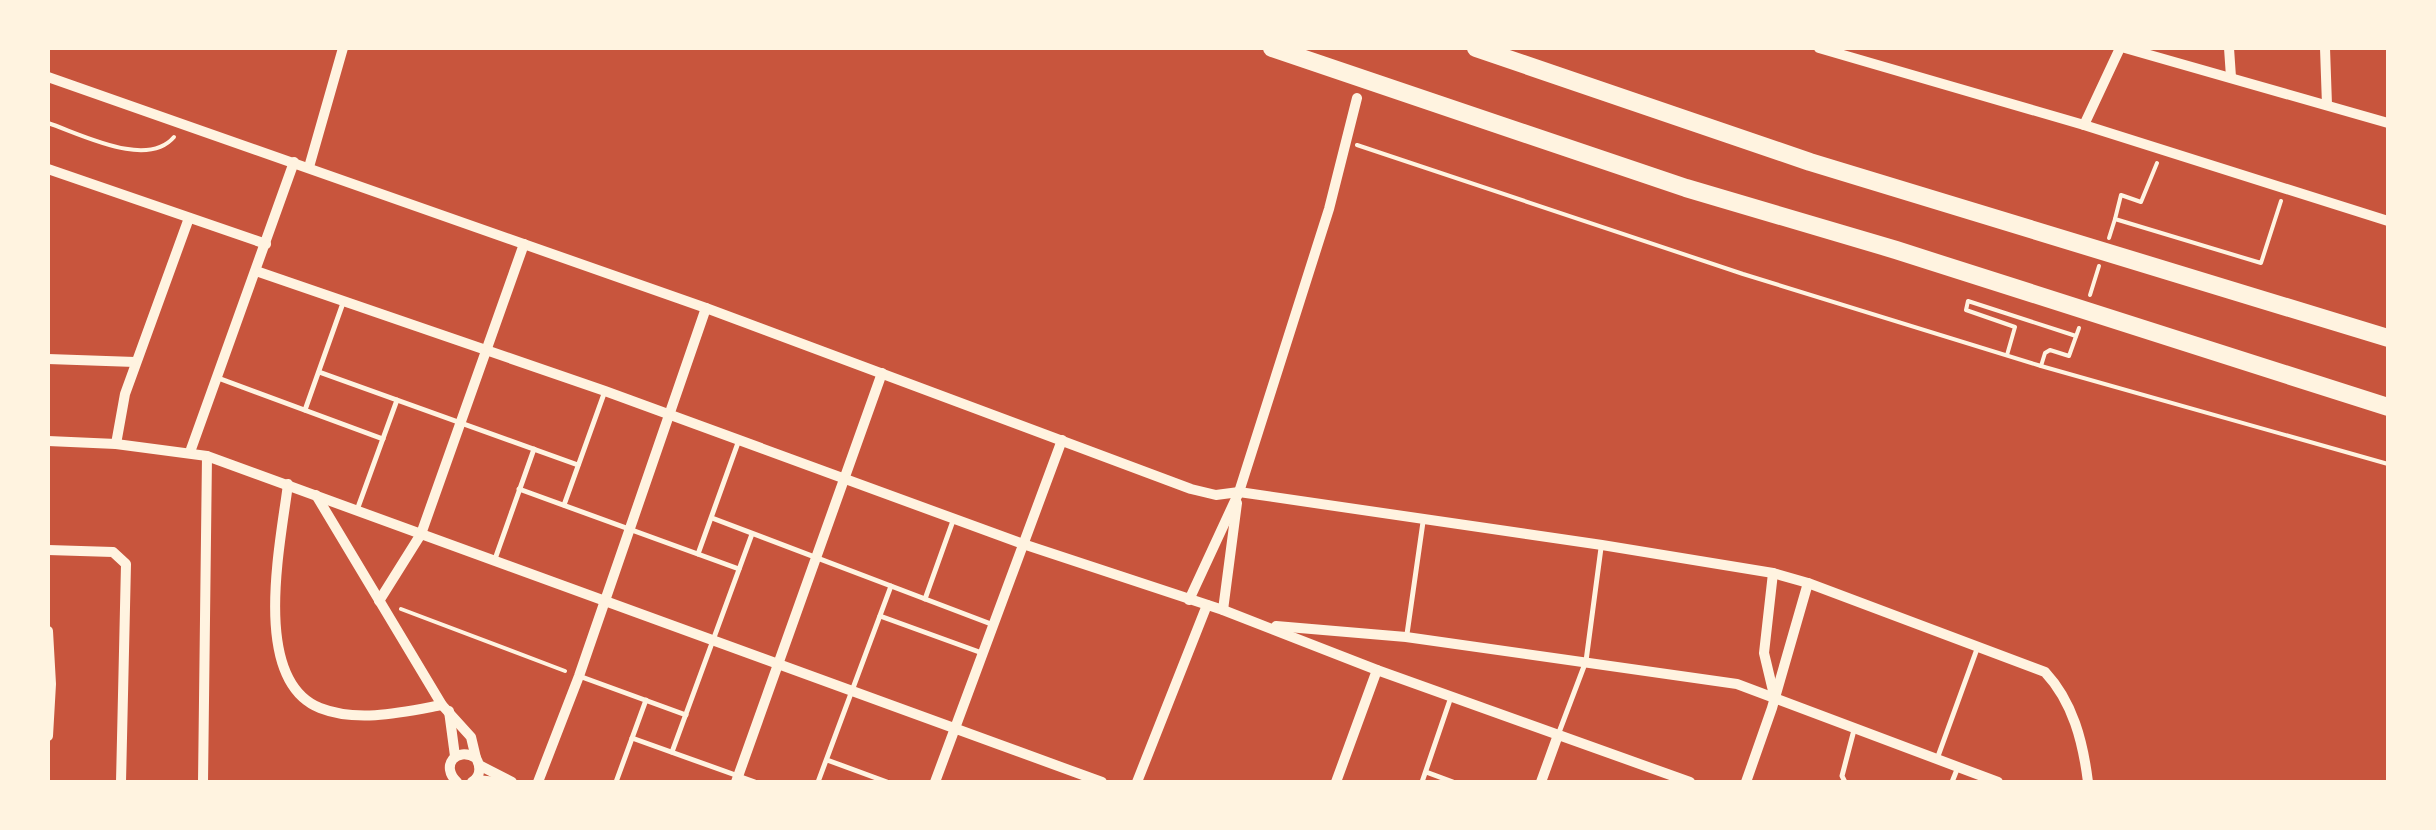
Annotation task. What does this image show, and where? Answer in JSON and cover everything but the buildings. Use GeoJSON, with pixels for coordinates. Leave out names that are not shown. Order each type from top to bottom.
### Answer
{"type":"FeatureCollection","features":[{"type":"Feature","properties":{"kind":"highway"},"geometry":{"type":"LineString","coordinates":[[1272,48],[1686,188],[1896,250],[2388,407]]}},
{"type":"Feature","properties":{"kind":"highway"},"geometry":{"type":"LineString","coordinates":[[1476,48],[1810,162],[2388,338]]}},
{"type":"Feature","properties":{"kind":"street"},"geometry":{"type":"LineString","coordinates":[[309,167],[343,48]]}},
{"type":"Feature","properties":{"kind":"street"},"geometry":{"type":"LineString","coordinates":[[1819,48],[2084,125],[2388,221]]}},
{"type":"Feature","properties":{"kind":"street"},"geometry":{"type":"LineString","coordinates":[[2084,125],[2122,48],[2142,50],[2388,123]]}},
{"type":"Feature","properties":{"kind":"street"},"geometry":{"type":"LineString","coordinates":[[2229,48],[2231,78]]}},
{"type":"Feature","properties":{"kind":"street"},"geometry":{"type":"LineString","coordinates":[[2325,48],[2326,105]]}},
{"type":"Feature","properties":{"kind":"street"},"geometry":{"type":"LineString","coordinates":[[48,77],[706,308],[1191,489],[1216,494],[1238,492],[1602,545],[1773,573],[1808,583],[2045,672],[2059,688],[2074,720],[2088,782]]}},
{"type":"Feature","properties":{"kind":"street"},"geometry":{"type":"LineString","coordinates":[[1188,600],[1238,492],[1347,142],[1357,98]]}},
{"type":"Feature","properties":{"kind":"street"},"geometry":{"type":"LineString","coordinates":[[190,452],[294,162]]}},
{"type":"Feature","properties":{"kind":"street"},"geometry":{"type":"LineString","coordinates":[[48,170],[266,244]]}},
{"type":"Feature","properties":{"kind":"street"},"geometry":{"type":"LineString","coordinates":[[116,444],[118,420],[136,362],[189,218]]}},
{"type":"Feature","properties":{"kind":"street"},"geometry":{"type":"LineString","coordinates":[[380,601],[421,534],[524,244]]}},
{"type":"Feature","properties":{"kind":"street"},"geometry":{"type":"LineString","coordinates":[[256,271],[668,414],[1023,544],[1223,610],[1671,779],[1690,782]]}},
{"type":"Feature","properties":{"kind":"street"},"geometry":{"type":"LineString","coordinates":[[538,782],[579,676],[706,308]]}},
{"type":"Feature","properties":{"kind":"street"},"geometry":{"type":"LineString","coordinates":[[48,359],[136,362]]}},
{"type":"Feature","properties":{"kind":"street"},"geometry":{"type":"LineString","coordinates":[[737,779],[882,372]]}},
{"type":"Feature","properties":{"kind":"street"},"geometry":{"type":"LineString","coordinates":[[48,440],[207,456],[954,729],[1076,778],[1102,782]]}},
{"type":"Feature","properties":{"kind":"street"},"geometry":{"type":"LineString","coordinates":[[935,782],[1062,440]]}},
{"type":"Feature","properties":{"kind":"street"},"geometry":{"type":"LineString","coordinates":[[203,782],[207,456]]}},
{"type":"Feature","properties":{"kind":"street"},"geometry":{"type":"LineString","coordinates":[[288,484],[276,626],[278,651],[290,684],[309,702],[336,712],[384,715],[445,708]]}},
{"type":"Feature","properties":{"kind":"street"},"geometry":{"type":"LineString","coordinates":[[1223,610],[1238,492]]}},
{"type":"Feature","properties":{"kind":"street"},"geometry":{"type":"LineString","coordinates":[[316,494],[445,708],[471,737],[478,761],[474,781],[498,782]]}},
{"type":"Feature","properties":{"kind":"street"},"geometry":{"type":"LineString","coordinates":[[48,550],[113,552],[126,564],[121,782]]}},
{"type":"Feature","properties":{"kind":"street"},"geometry":{"type":"LineString","coordinates":[[1773,573],[1764,653],[1774,696]]}},
{"type":"Feature","properties":{"kind":"street"},"geometry":{"type":"LineString","coordinates":[[1746,782],[1808,583]]}},
{"type":"Feature","properties":{"kind":"street"},"geometry":{"type":"LineString","coordinates":[[1137,782],[1207,606]]}},
{"type":"Feature","properties":{"kind":"street"},"geometry":{"type":"LineString","coordinates":[[1264,625],[1406,638],[1737,684],[1998,782]]}},
{"type":"Feature","properties":{"kind":"street"},"geometry":{"type":"LineString","coordinates":[[48,631],[48,736]]}},
{"type":"Feature","properties":{"kind":"street"},"geometry":{"type":"LineString","coordinates":[[1337,782],[1377,670]]}},
{"type":"Feature","properties":{"kind":"street"},"geometry":{"type":"LineString","coordinates":[[445,708],[455,756]]}},
{"type":"Feature","properties":{"kind":"street"},"geometry":{"type":"LineString","coordinates":[[1541,782],[1558,736]]}},
{"type":"Feature","properties":{"kind":"street"},"geometry":{"type":"LineString","coordinates":[[451,781],[449,764],[464,753],[512,782]]}},
{"type":"Feature","properties":{"kind":"lane"},"geometry":{"type":"LineString","coordinates":[[305,410],[343,303]]}},
{"type":"Feature","properties":{"kind":"lane"},"geometry":{"type":"LineString","coordinates":[[319,372],[578,465]]}},
{"type":"Feature","properties":{"kind":"lane"},"geometry":{"type":"LineString","coordinates":[[218,378],[383,439]]}},
{"type":"Feature","properties":{"kind":"lane"},"geometry":{"type":"LineString","coordinates":[[564,505],[606,392]]}},
{"type":"Feature","properties":{"kind":"lane"},"geometry":{"type":"LineString","coordinates":[[357,510],[397,400]]}},
{"type":"Feature","properties":{"kind":"lane"},"geometry":{"type":"LineString","coordinates":[[698,554],[738,440]]}},
{"type":"Feature","properties":{"kind":"lane"},"geometry":{"type":"LineString","coordinates":[[494,561],[534,449]]}},
{"type":"Feature","properties":{"kind":"lane"},"geometry":{"type":"LineString","coordinates":[[520,489],[739,569]]}},
{"type":"Feature","properties":{"kind":"lane"},"geometry":{"type":"LineString","coordinates":[[712,518],[993,624]]}},
{"type":"Feature","properties":{"kind":"lane"},"geometry":{"type":"LineString","coordinates":[[925,599],[954,518]]}},
{"type":"Feature","properties":{"kind":"lane"},"geometry":{"type":"LineString","coordinates":[[1406,638],[1424,520]]}},
{"type":"Feature","properties":{"kind":"lane"},"geometry":{"type":"LineString","coordinates":[[672,752],[752,534]]}},
{"type":"Feature","properties":{"kind":"lane"},"geometry":{"type":"LineString","coordinates":[[1558,736],[1586,661],[1602,545]]}},
{"type":"Feature","properties":{"kind":"lane"},"geometry":{"type":"LineString","coordinates":[[818,782],[891,586]]}},
{"type":"Feature","properties":{"kind":"lane"},"geometry":{"type":"LineString","coordinates":[[880,616],[982,653]]}},
{"type":"Feature","properties":{"kind":"lane"},"geometry":{"type":"LineString","coordinates":[[1938,759],[1977,648]]}},
{"type":"Feature","properties":{"kind":"lane"},"geometry":{"type":"LineString","coordinates":[[579,676],[686,715]]}},
{"type":"Feature","properties":{"kind":"lane"},"geometry":{"type":"LineString","coordinates":[[1422,782],[1451,697]]}},
{"type":"Feature","properties":{"kind":"lane"},"geometry":{"type":"LineString","coordinates":[[616,782],[646,700]]}},
{"type":"Feature","properties":{"kind":"lane"},"geometry":{"type":"LineString","coordinates":[[1845,782],[1842,776],[1855,727]]}},
{"type":"Feature","properties":{"kind":"lane"},"geometry":{"type":"LineString","coordinates":[[632,738],[737,779],[755,782]]}},
{"type":"Feature","properties":{"kind":"lane"},"geometry":{"type":"LineString","coordinates":[[826,760],[888,782]]}},
{"type":"Feature","properties":{"kind":"lane"},"geometry":{"type":"LineString","coordinates":[[1952,782],[1958,767]]}},
{"type":"Feature","properties":{"kind":"lane"},"geometry":{"type":"LineString","coordinates":[[1426,772],[1453,782]]}},
{"type":"Feature","properties":{"kind":"lane"},"geometry":{"type":"LineString","coordinates":[[861,782],[864,774]]}},
{"type":"Feature","properties":{"kind":"path"},"geometry":{"type":"LineString","coordinates":[[48,124],[118,147],[142,150],[166,146],[181,123]]}},
{"type":"Feature","properties":{"kind":"path"},"geometry":{"type":"LineString","coordinates":[[1347,142],[1690,257],[2041,366],[2388,464]]}},
{"type":"Feature","properties":{"kind":"path"},"geometry":{"type":"LineString","coordinates":[[2088,302],[2121,195],[2141,202],[2162,150]]}},
{"type":"Feature","properties":{"kind":"path"},"geometry":{"type":"LineString","coordinates":[[2115,218],[2261,264],[2286,188]]}},
{"type":"Feature","properties":{"kind":"path"},"geometry":{"type":"LineString","coordinates":[[2007,355],[2015,327],[1966,310],[1968,301],[2076,336]]}},
{"type":"Feature","properties":{"kind":"path"},"geometry":{"type":"LineString","coordinates":[[2041,366],[2050,350],[2069,356],[2082,319]]}},
{"type":"Feature","properties":{"kind":"path"},"geometry":{"type":"LineString","coordinates":[[380,601],[579,676]]}}]}
